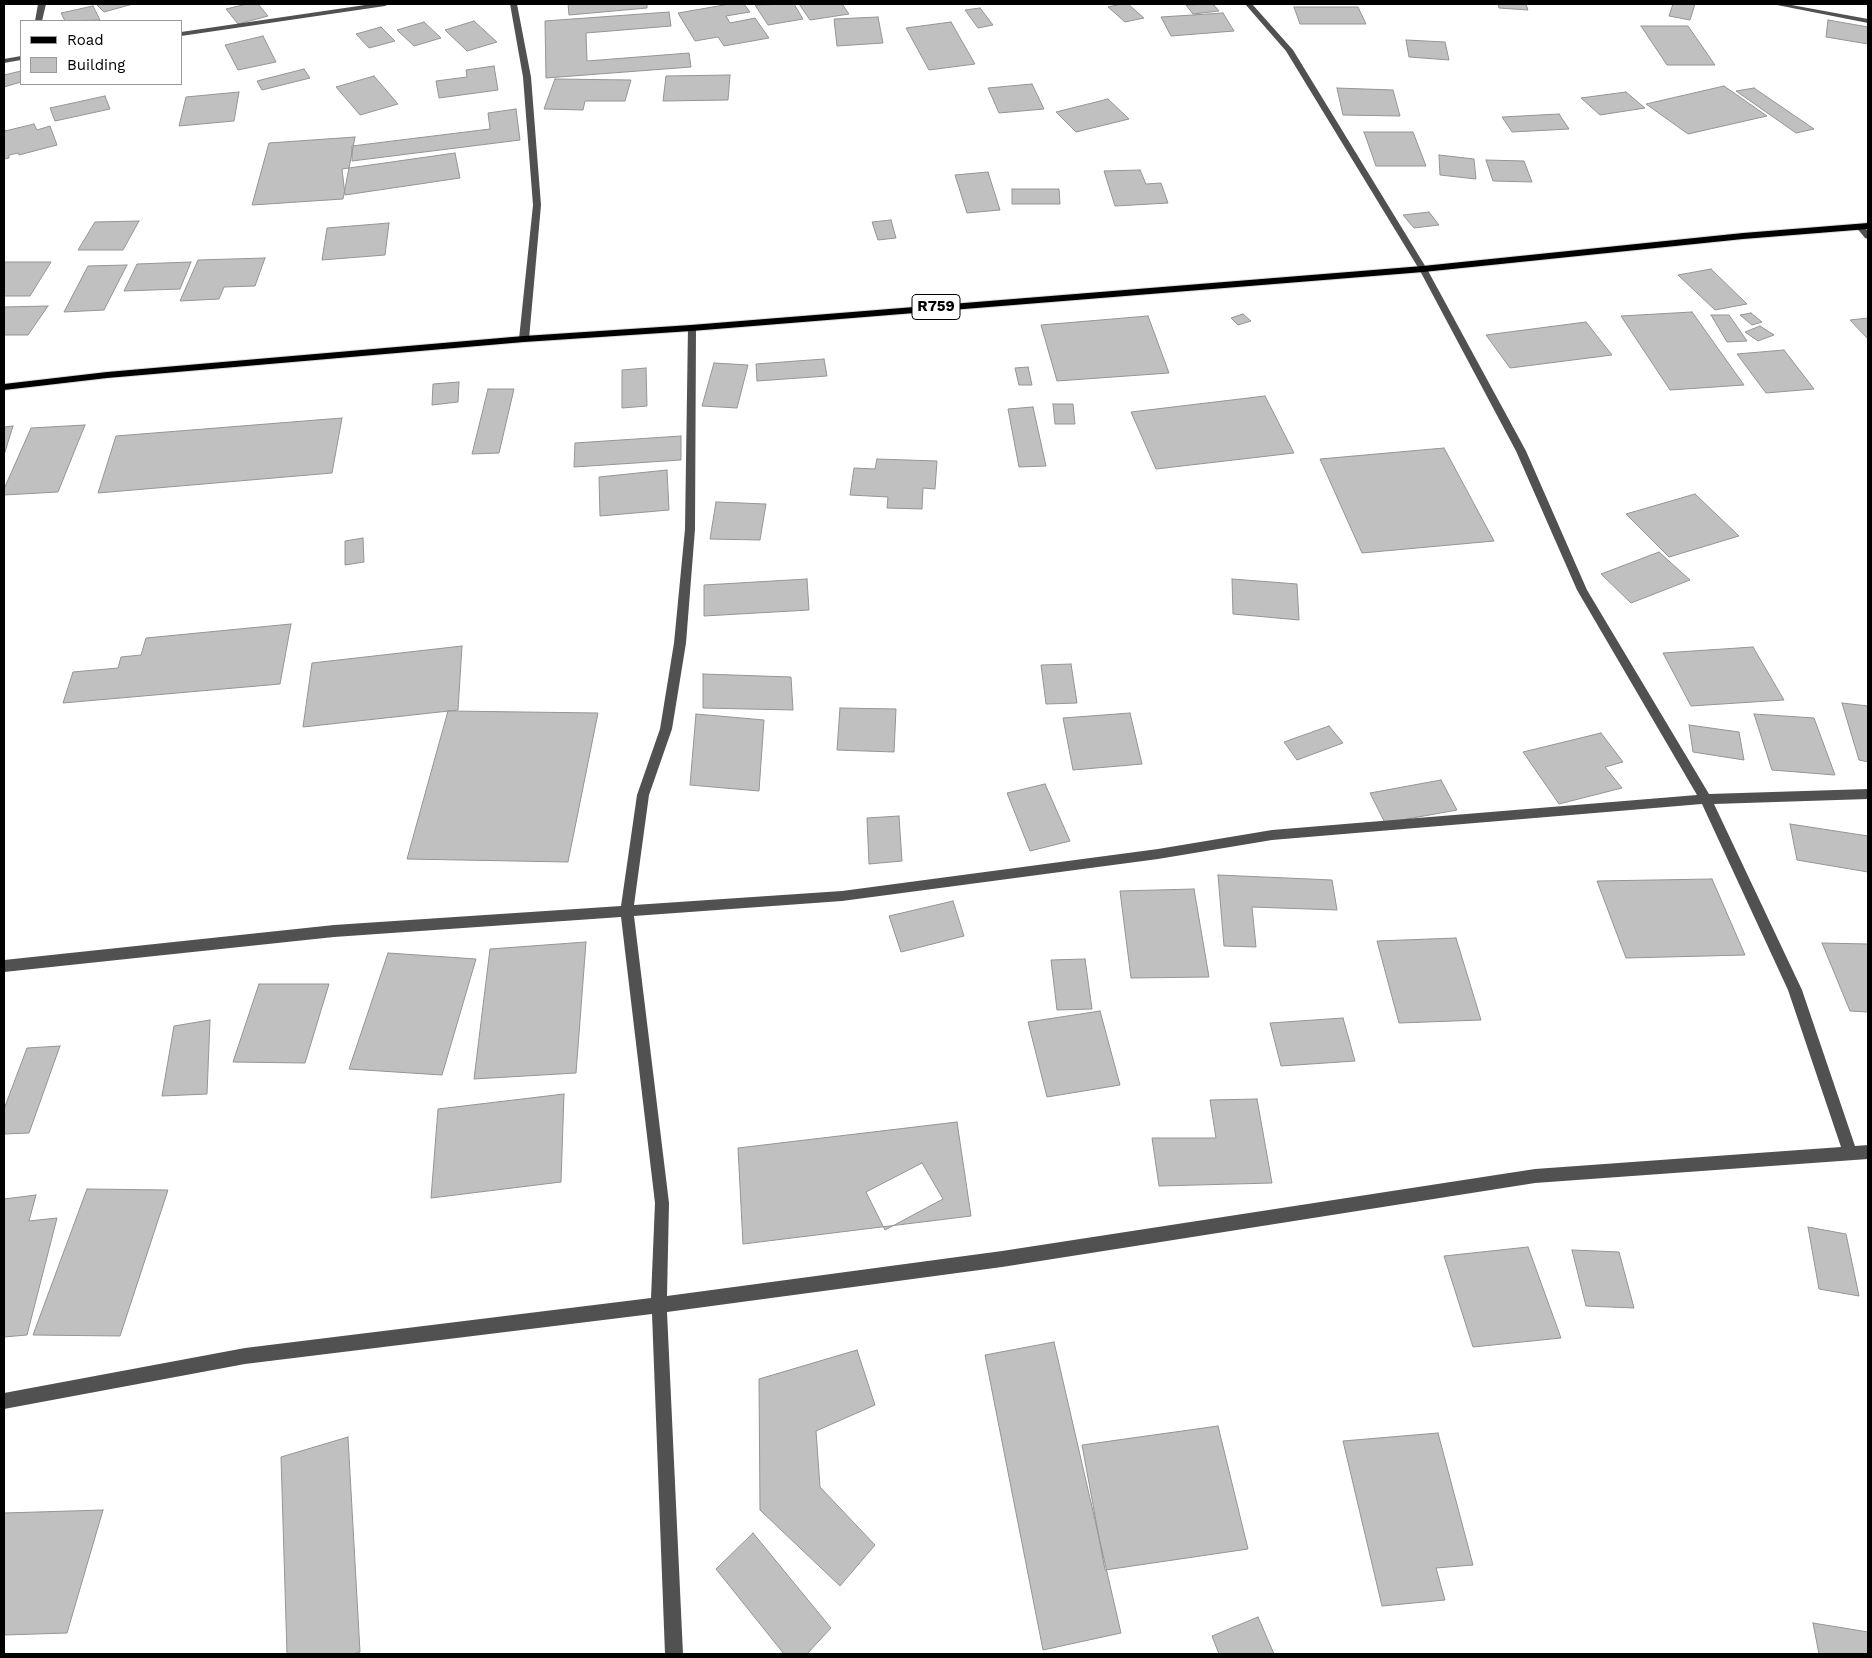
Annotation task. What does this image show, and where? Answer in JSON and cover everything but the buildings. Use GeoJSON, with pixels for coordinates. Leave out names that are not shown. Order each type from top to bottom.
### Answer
{"type":"FeatureCollection","features":[{"type":"Feature","properties":{"kind":"main road","name":"R759"},"geometry":{"type":"LineString","coordinates":[[4,387],[524,339],[691,328],[1423,269],[1743,236],[1864,227]]}},
{"type":"Feature","properties":{"kind":"street"},"geometry":{"type":"LineString","coordinates":[[38,20],[42,4]]}},
{"type":"Feature","properties":{"kind":"street"},"geometry":{"type":"LineString","coordinates":[[182,34],[385,4]]}},
{"type":"Feature","properties":{"kind":"street"},"geometry":{"type":"LineString","coordinates":[[513,4],[527,77],[537,206],[524,339]]}},
{"type":"Feature","properties":{"kind":"street"},"geometry":{"type":"LineString","coordinates":[[1248,4],[1289,50],[1423,269],[1521,451],[1582,590],[1706,799],[1795,990],[1850,1152]]}},
{"type":"Feature","properties":{"kind":"street"},"geometry":{"type":"LineString","coordinates":[[1776,4],[1868,21]]}},
{"type":"Feature","properties":{"kind":"street"},"geometry":{"type":"LineString","coordinates":[[1822,4],[1828,13]]}},
{"type":"Feature","properties":{"kind":"street"},"geometry":{"type":"LineString","coordinates":[[4,61],[20,58]]}},
{"type":"Feature","properties":{"kind":"street"},"geometry":{"type":"LineString","coordinates":[[1864,227],[1868,236]]}},
{"type":"Feature","properties":{"kind":"street"},"geometry":{"type":"LineString","coordinates":[[674,1654],[659,1305],[662,1203],[627,912],[643,795],[666,729],[680,643],[690,529],[691,328]]}},
{"type":"Feature","properties":{"kind":"street"},"geometry":{"type":"LineString","coordinates":[[4,966],[334,931],[842,896],[1158,854],[1272,835],[1706,799],[1868,794]]}},
{"type":"Feature","properties":{"kind":"street"},"geometry":{"type":"LineString","coordinates":[[4,1401],[245,1356],[659,1305],[1002,1259],[1535,1176],[1868,1152]]}}]}
